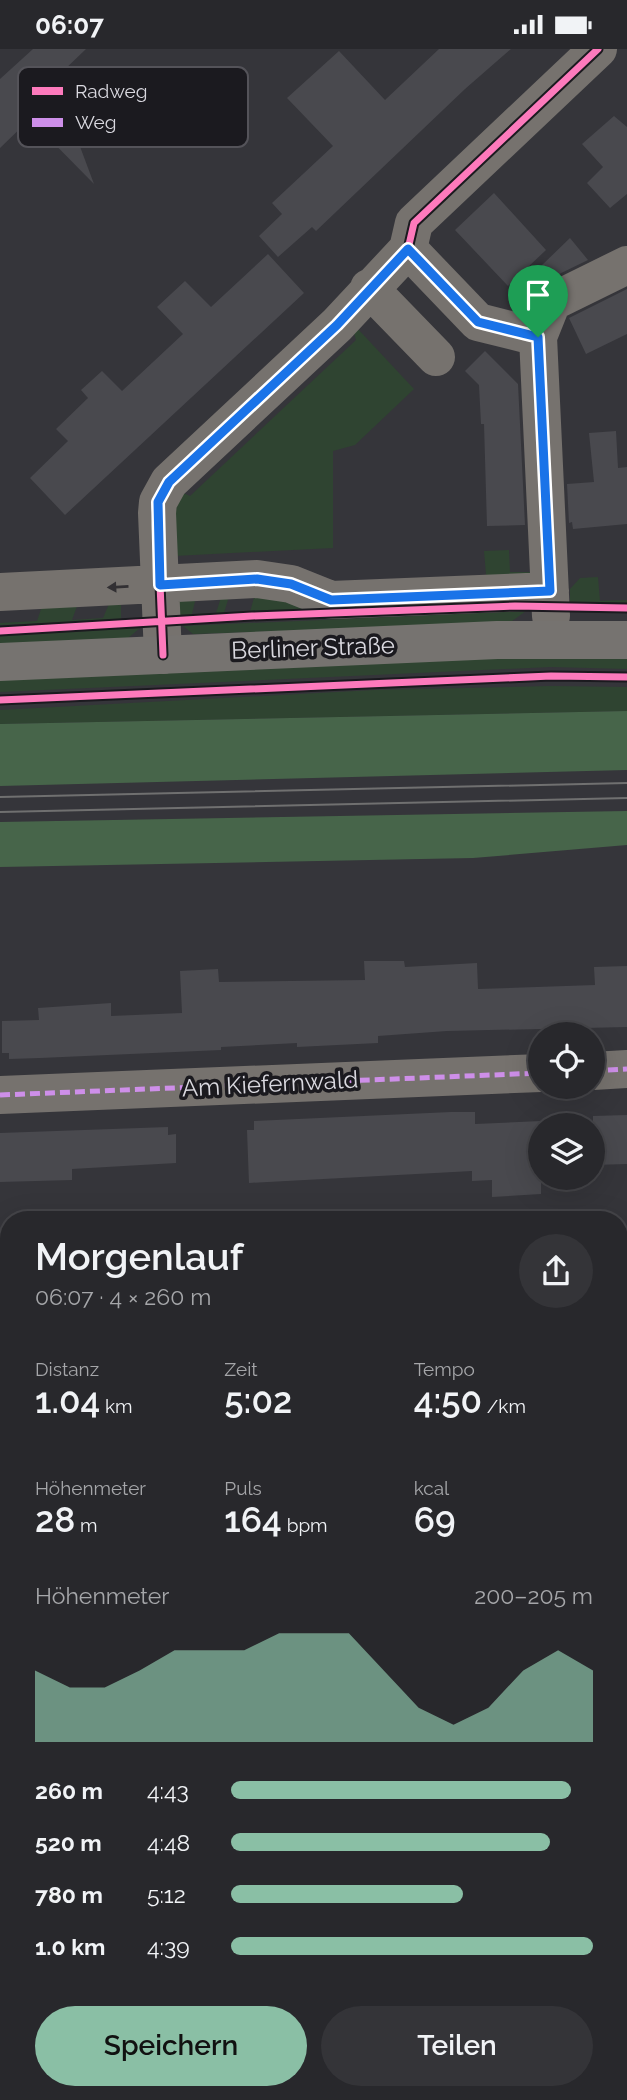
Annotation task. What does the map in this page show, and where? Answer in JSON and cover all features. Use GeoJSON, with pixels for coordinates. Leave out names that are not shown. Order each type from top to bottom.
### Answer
{"type":"FeatureCollection","features":[{"type":"Feature","properties":{"kind":"main road","name":"Berliner Straße"},"geometry":{"type":"LineString","coordinates":[[0,662],[551,639],[627,640]]}},
{"type":"Feature","properties":{"kind":"street"},"geometry":{"type":"LineString","coordinates":[[163,655],[158,502],[169,482],[337,325],[408,249],[414,223],[598,49]]}},
{"type":"Feature","properties":{"kind":"street"},"geometry":{"type":"LineString","coordinates":[[408,249],[478,322],[538,337]]}},
{"type":"Feature","properties":{"kind":"street"},"geometry":{"type":"LineString","coordinates":[[551,639],[538,337],[552,302],[627,265]]}},
{"type":"Feature","properties":{"kind":"street"},"geometry":{"type":"LineString","coordinates":[[369,288],[436,357]]}},
{"type":"Feature","properties":{"kind":"street"},"geometry":{"type":"LineString","coordinates":[[0,592],[257,579],[291,584],[331,600],[550,591]]}},
{"type":"Feature","properties":{"kind":"street"},"geometry":{"type":"LineString","coordinates":[[605,1070],[627,1069]]}},
{"type":"Feature","properties":{"kind":"street","name":"Am Kiefernwald"},"geometry":{"type":"LineString","coordinates":[[0,1095],[528,1074]]}},
{"type":"Feature","properties":{"kind":"green space"},"geometry":{"type":"Polygon","coordinates":[[[352,326],[357,328],[414,389],[355,445],[333,451],[333,548],[174,556],[177,490],[190,496],[356,340],[352,326]]]}},
{"type":"Feature","properties":{"kind":"green space"},"geometry":{"type":"Polygon","coordinates":[[[509,550],[510,572],[534,572],[487,586],[484,551],[509,550]]]}},
{"type":"Feature","properties":{"kind":"green space"},"geometry":{"type":"Polygon","coordinates":[[[598,577],[600,601],[627,600],[627,603],[570,604],[570,589],[580,578],[598,577]]]}},
{"type":"Feature","properties":{"kind":"green space"},"geometry":{"type":"Polygon","coordinates":[[[231,590],[224,613],[250,612],[256,590],[339,610],[179,617],[179,601],[197,593],[192,614],[216,613],[223,591],[231,590]]]}},
{"type":"Feature","properties":{"kind":"green space"},"geometry":{"type":"Polygon","coordinates":[[[112,597],[121,597],[121,620],[0,625],[37,621],[44,600],[80,598],[72,620],[103,618],[112,597]]]}},
{"type":"Feature","properties":{"kind":"green space"},"geometry":{"type":"Polygon","coordinates":[[[526,611],[508,624],[193,634],[183,626],[526,611]]]}},
{"type":"Feature","properties":{"kind":"green space"},"geometry":{"type":"Polygon","coordinates":[[[140,628],[127,639],[0,646],[0,635],[140,628]]]}},
{"type":"Feature","properties":{"kind":"green space"},"geometry":{"type":"Polygon","coordinates":[[[552,655],[627,658],[627,669],[551,667],[0,692],[0,680],[552,655]]]}},
{"type":"Feature","properties":{"kind":"green space"},"geometry":{"type":"Polygon","coordinates":[[[627,687],[627,711],[0,724],[0,710],[374,690],[627,687]]]}},
{"type":"Feature","properties":{"kind":"green space"},"geometry":{"type":"Polygon","coordinates":[[[627,711],[627,770],[0,786],[0,724],[627,711]]]}},
{"type":"Feature","properties":{"kind":"green space"},"geometry":{"type":"Polygon","coordinates":[[[627,811],[627,845],[473,858],[0,867],[0,822],[627,811]]]}},
{"type":"Feature","properties":{"kind":"building"},"geometry":{"type":"Polygon","coordinates":[[[33,49],[86,49],[67,67],[18,67],[18,131],[0,148],[0,79],[33,49]]]}},
{"type":"Feature","properties":{"kind":"building"},"geometry":{"type":"Polygon","coordinates":[[[439,49],[511,49],[465,89],[316,231],[312,227],[278,257],[259,236],[282,214],[272,203],[333,146],[287,98],[339,51],[385,100],[439,49]]]}},
{"type":"Feature","properties":{"kind":"building"},"geometry":{"type":"Polygon","coordinates":[[[614,116],[627,127],[627,194],[610,208],[587,183],[603,167],[582,144],[614,116]]]}},
{"type":"Feature","properties":{"kind":"building"},"geometry":{"type":"Polygon","coordinates":[[[58,147],[80,147],[94,184],[58,147]]]}},
{"type":"Feature","properties":{"kind":"building"},"geometry":{"type":"Polygon","coordinates":[[[494,193],[546,250],[508,286],[455,230],[494,193]]]}},
{"type":"Feature","properties":{"kind":"building"},"geometry":{"type":"Polygon","coordinates":[[[570,238],[588,260],[551,278],[540,267],[570,238]]]}},
{"type":"Feature","properties":{"kind":"building"},"geometry":{"type":"Polygon","coordinates":[[[268,254],[304,293],[65,515],[30,478],[68,441],[56,429],[88,398],[81,390],[102,371],[122,391],[183,334],[157,307],[185,281],[211,307],[268,254]]]}},
{"type":"Feature","properties":{"kind":"building"},"geometry":{"type":"Polygon","coordinates":[[[627,289],[627,334],[586,354],[569,318],[627,289]]]}},
{"type":"Feature","properties":{"kind":"building"},"geometry":{"type":"Polygon","coordinates":[[[485,351],[518,384],[525,525],[487,526],[484,424],[481,424],[479,385],[465,371],[485,351]]]}},
{"type":"Feature","properties":{"kind":"building"},"geometry":{"type":"Polygon","coordinates":[[[616,431],[618,468],[627,467],[627,524],[573,529],[572,522],[569,523],[567,484],[594,482],[589,433],[616,431]]]}},
{"type":"Feature","properties":{"kind":"building"},"geometry":{"type":"Polygon","coordinates":[[[364,961],[404,961],[405,967],[477,963],[478,989],[595,985],[594,967],[627,966],[627,1027],[605,1027],[605,1022],[528,1022],[528,1029],[378,1036],[378,1043],[297,1047],[297,1043],[221,1047],[221,1050],[9,1059],[9,1053],[2,1053],[2,1021],[39,1020],[38,1008],[111,1003],[111,1016],[182,1013],[180,971],[218,969],[219,982],[365,980],[364,961]]]}},
{"type":"Feature","properties":{"kind":"building"},"geometry":{"type":"Polygon","coordinates":[[[475,1112],[475,1124],[528,1122],[528,1190],[541,1190],[541,1194],[492,1197],[492,1180],[472,1181],[472,1171],[249,1183],[247,1130],[254,1130],[254,1121],[475,1112]]]}},
{"type":"Feature","properties":{"kind":"building"},"geometry":{"type":"Polygon","coordinates":[[[627,1115],[627,1164],[605,1165],[605,1116],[627,1115]]]}},
{"type":"Feature","properties":{"kind":"building"},"geometry":{"type":"Polygon","coordinates":[[[168,1127],[168,1135],[176,1134],[176,1163],[72,1169],[72,1180],[0,1182],[0,1133],[168,1127]]]}},
{"type":"Feature","properties":{"kind":"tram line"},"geometry":{"type":"LineString","coordinates":[[0,797],[627,783]]}},
{"type":"Feature","properties":{"kind":"tram line"},"geometry":{"type":"LineString","coordinates":[[0,812],[627,798]]}},
{"type":"Feature","properties":{"kind":"marked path"},"geometry":{"type":"LineString","coordinates":[[605,1070],[627,1069]]}},
{"type":"Feature","properties":{"kind":"marked path"},"geometry":{"type":"LineString","coordinates":[[0,1095],[528,1074]]}},
{"type":"Feature","properties":{"kind":"cycle path"},"geometry":{"type":"LineString","coordinates":[[163,655],[157,513],[158,502],[169,482],[337,325],[408,249],[414,223],[598,49]]}},
{"type":"Feature","properties":{"kind":"cycle path"},"geometry":{"type":"LineString","coordinates":[[0,631],[252,616],[515,606],[627,608]]}},
{"type":"Feature","properties":{"kind":"cycle path"},"geometry":{"type":"LineString","coordinates":[[0,700],[551,676],[627,677]]}},
{"type":"Feature","properties":{"kind":"route"},"geometry":{"type":"LineString","coordinates":[[408,249],[478,322],[538,337],[550,591],[331,600],[291,584],[257,579],[160,585],[157,513],[158,502],[169,482],[337,325],[356,301],[408,249]]}}]}
